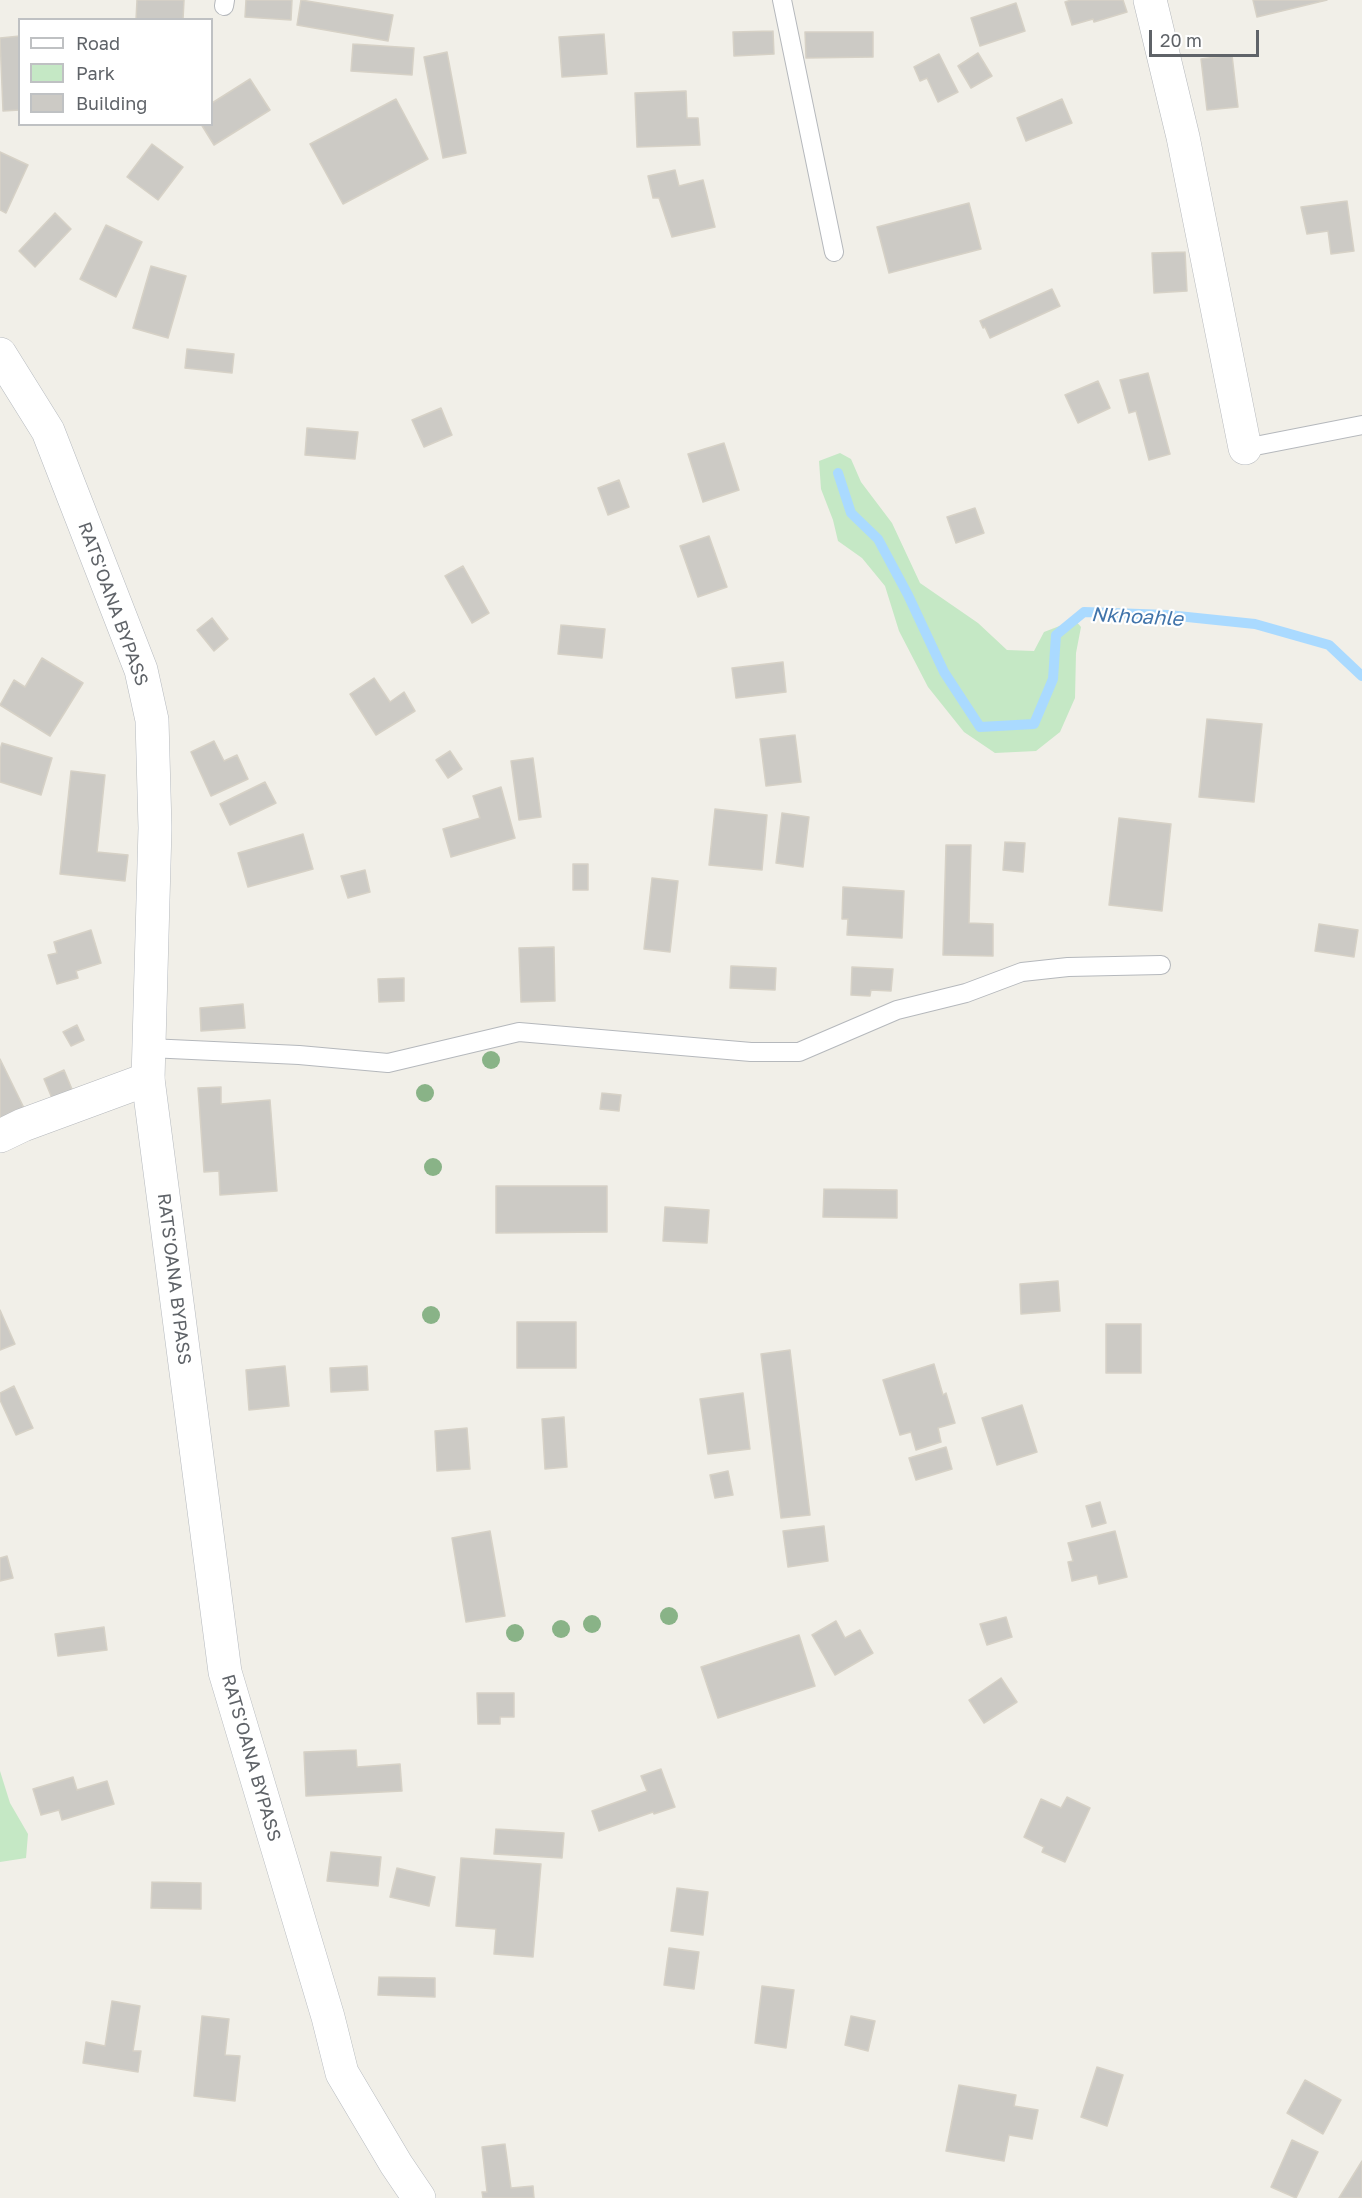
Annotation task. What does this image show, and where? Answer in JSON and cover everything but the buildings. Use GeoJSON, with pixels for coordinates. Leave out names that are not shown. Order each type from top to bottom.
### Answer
{"type":"FeatureCollection","features":[{"type":"Feature","properties":{"kind":"street"},"geometry":{"type":"LineString","coordinates":[[1150,0],[1183,137],[1245,448]]}},
{"type":"Feature","properties":{"kind":"street","name":"RATS'OANA BYPASS"},"geometry":{"type":"LineString","coordinates":[[0,354],[48,431],[141,670],[152,720],[155,828],[148,1063],[225,1672],[328,2017],[342,2073],[418,2198]]}},
{"type":"Feature","properties":{"kind":"street"},"geometry":{"type":"LineString","coordinates":[[0,1136],[148,1063]]}},
{"type":"Feature","properties":{"kind":"lane"},"geometry":{"type":"LineString","coordinates":[[782,0],[834,252]]}},
{"type":"Feature","properties":{"kind":"lane"},"geometry":{"type":"LineString","coordinates":[[1245,448],[1362,425]]}},
{"type":"Feature","properties":{"kind":"lane"},"geometry":{"type":"LineString","coordinates":[[148,1063],[299,1055],[388,1063],[519,1032],[751,1052],[799,1052],[897,1010],[966,993],[1022,972],[1068,967],[1161,965]]}},
{"type":"Feature","properties":{"kind":"green space"},"geometry":{"type":"Polygon","coordinates":[[[840,453],[851,459],[861,482],[892,523],[920,583],[978,623],[1007,650],[1034,651],[1044,632],[1075,620],[1081,627],[1076,653],[1075,698],[1060,732],[1036,751],[995,753],[964,732],[928,687],[899,631],[885,586],[862,558],[838,541],[821,489],[819,461],[840,453]]]}},
{"type":"Feature","properties":{"kind":"green space"},"geometry":{"type":"Polygon","coordinates":[[[0,1771],[10,1803],[28,1834],[26,1858],[0,1862],[0,1771]]]}},
{"type":"Feature","properties":{"kind":"waterway","name":"Nkhoahle"},"geometry":{"type":"LineString","coordinates":[[838,473],[851,513],[878,539],[908,595],[944,672],[980,727],[1034,724],[1053,679],[1056,635],[1084,612],[1168,615],[1255,624],[1329,645],[1362,676]]}}]}
